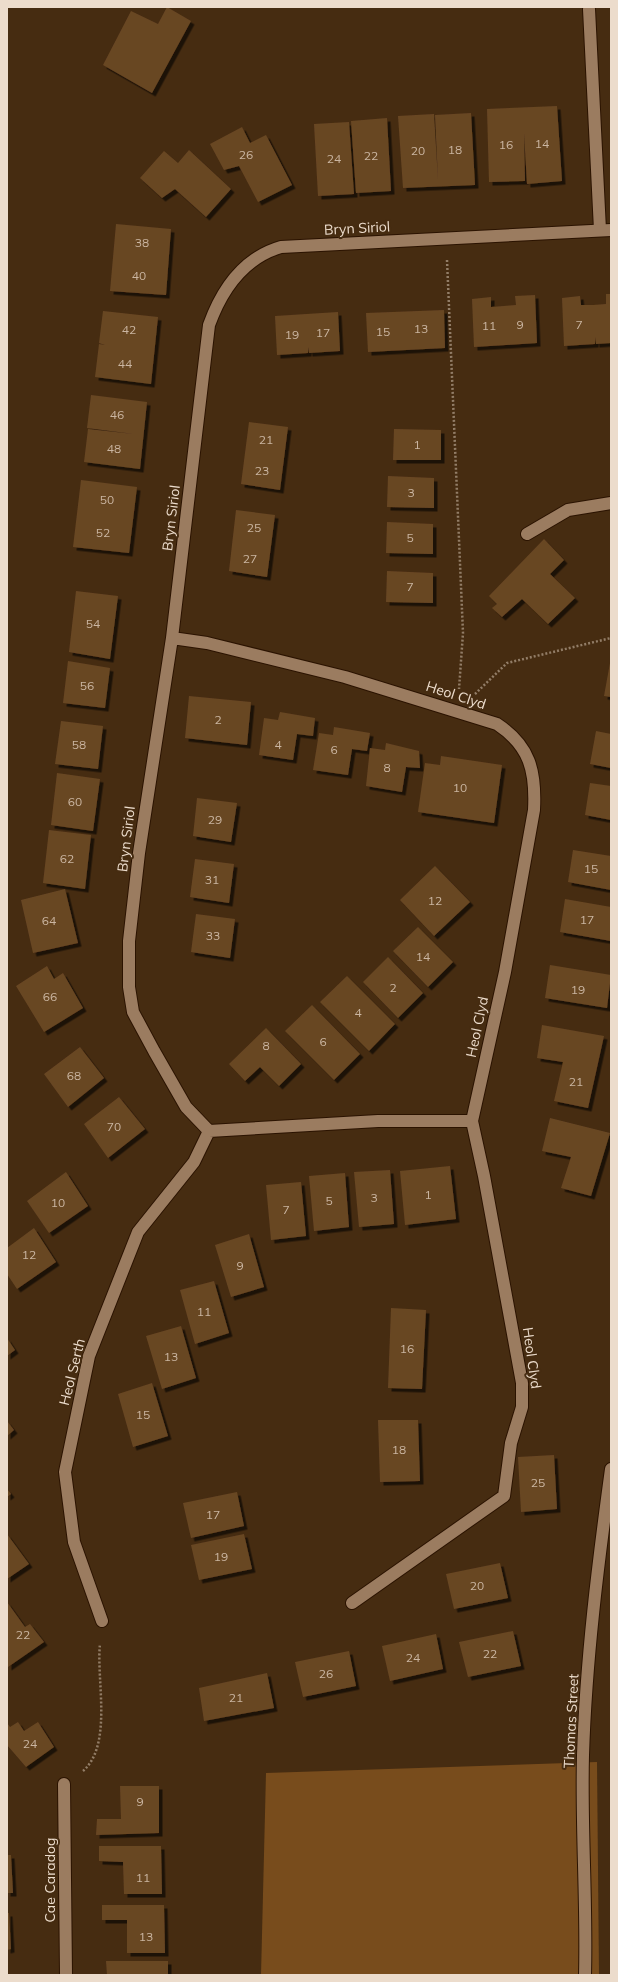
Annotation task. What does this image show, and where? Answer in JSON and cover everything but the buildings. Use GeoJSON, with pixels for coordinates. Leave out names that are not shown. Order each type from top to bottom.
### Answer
{"type":"FeatureCollection","features":[{"type":"Feature","properties":{"kind":"street"},"geometry":{"type":"LineString","coordinates":[[589,9],[606,230]]}},
{"type":"Feature","properties":{"kind":"street","name":"Bryn Siriol"},"geometry":{"type":"LineString","coordinates":[[208,1131],[186,1107],[133,1012],[129,987],[129,941],[139,853],[172,638],[209,325],[219,300],[230,283],[248,263],[269,251],[281,247],[606,230]]}},
{"type":"Feature","properties":{"kind":"street"},"geometry":{"type":"LineString","coordinates":[[527,534],[568,510],[611,503]]}},
{"type":"Feature","properties":{"kind":"street","name":"Heol Clyd"},"geometry":{"type":"LineString","coordinates":[[172,638],[207,643],[345,677],[497,724],[510,732],[520,743],[528,756],[533,774],[535,794],[534,810],[505,972],[472,1121],[486,1184],[522,1383],[522,1408],[511,1443],[504,1496],[352,1603]]}},
{"type":"Feature","properties":{"kind":"street"},"geometry":{"type":"LineString","coordinates":[[208,1131],[378,1121],[472,1121]]}},
{"type":"Feature","properties":{"kind":"street","name":"Heol Serth"},"geometry":{"type":"LineString","coordinates":[[102,1621],[74,1542],[65,1472],[89,1356],[138,1232],[194,1162],[208,1131]]}},
{"type":"Feature","properties":{"kind":"street","name":"Thomas Street"},"geometry":{"type":"LineString","coordinates":[[585,1975],[583,1754],[592,1609],[611,1469]]}},
{"type":"Feature","properties":{"kind":"street","name":"Cae Caradog"},"geometry":{"type":"LineString","coordinates":[[64,1784],[66,1975]]}},
{"type":"Feature","properties":{"kind":"path"},"geometry":{"type":"LineString","coordinates":[[446,239],[463,633],[457,711]]}},
{"type":"Feature","properties":{"kind":"path"},"geometry":{"type":"LineString","coordinates":[[457,711],[507,663],[611,638]]}},
{"type":"Feature","properties":{"kind":"path"},"geometry":{"type":"LineString","coordinates":[[64,1784],[84,1770],[95,1755],[102,1703],[99,1649],[102,1621]]}},
{"type":"Feature","properties":{"kind":"shaded area"},"geometry":{"type":"Polygon","coordinates":[[[597,1762],[599,1975],[261,1975],[266,1773],[597,1762]]]}}]}
